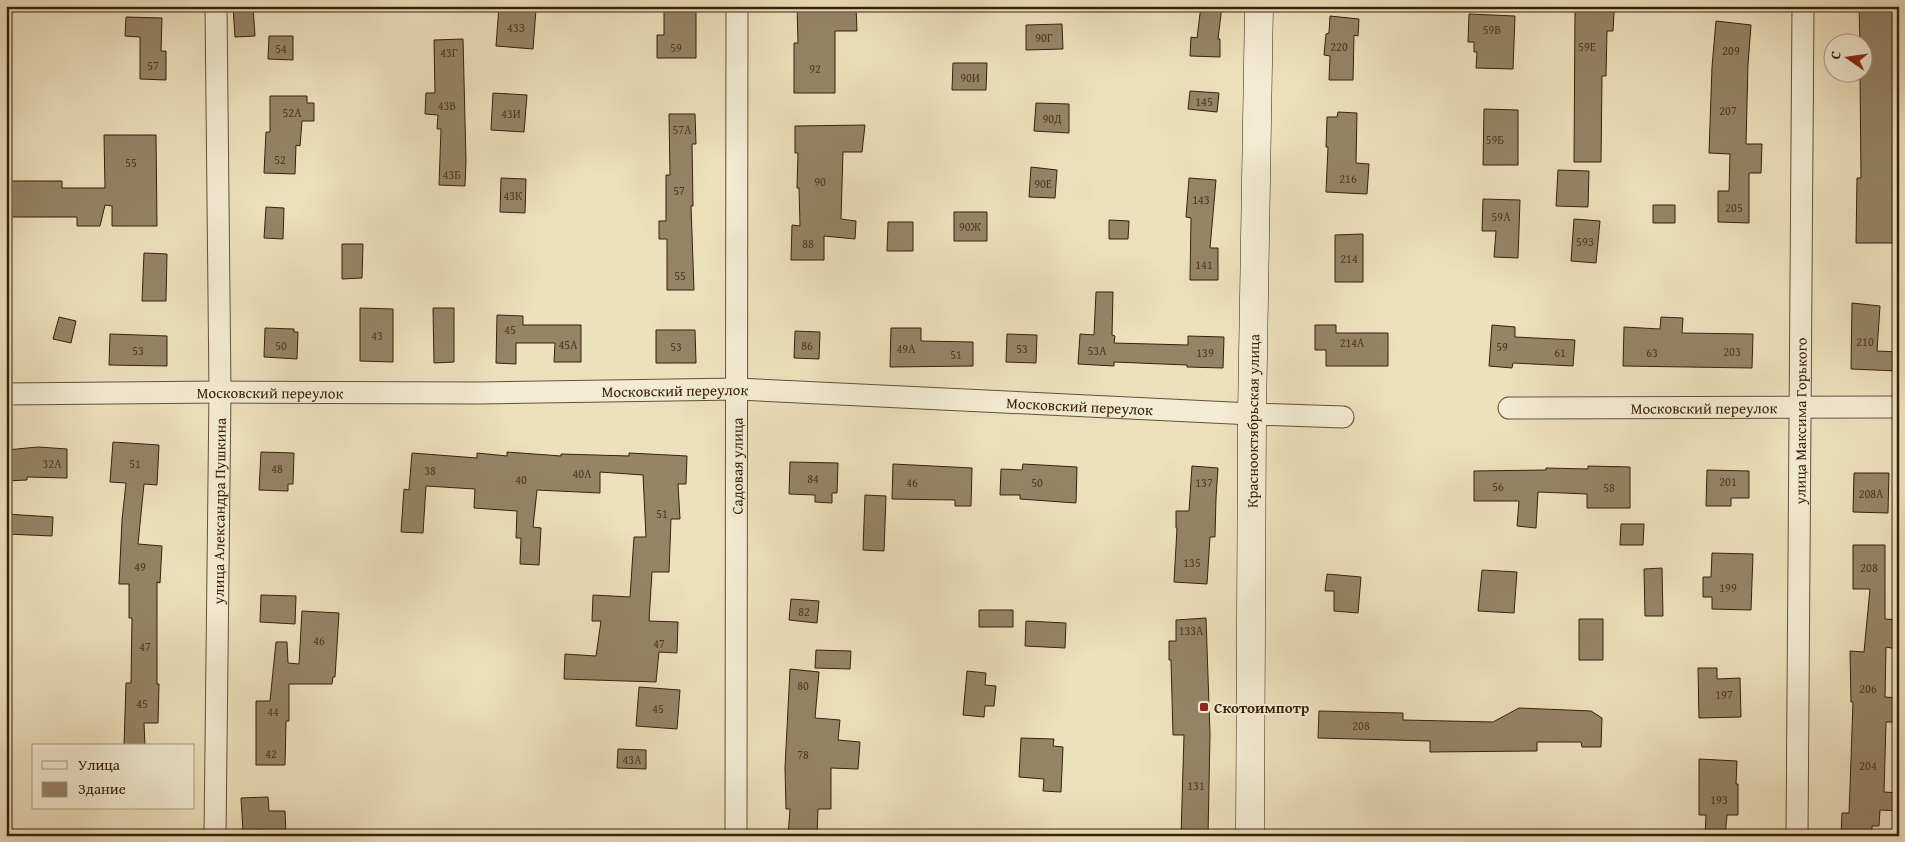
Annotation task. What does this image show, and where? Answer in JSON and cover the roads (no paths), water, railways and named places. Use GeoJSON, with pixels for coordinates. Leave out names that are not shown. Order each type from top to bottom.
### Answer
{"type":"FeatureCollection","features":[{"type":"Feature","properties":{"kind":"main road","name":"Краснооктябрьская улица"},"geometry":{"type":"LineString","coordinates":[[1250,836],[1252,414],[1259,6]]}},
{"type":"Feature","properties":{"kind":"street","name":"улица Александра Пушкина"},"geometry":{"type":"LineString","coordinates":[[215,836],[220,392],[216,6]]}},
{"type":"Feature","properties":{"kind":"street","name":"Садовая улица"},"geometry":{"type":"LineString","coordinates":[[736,836],[738,6]]}},
{"type":"Feature","properties":{"kind":"street","name":"улица Максима Горького"},"geometry":{"type":"LineString","coordinates":[[1797,836],[1803,6]]}},
{"type":"Feature","properties":{"kind":"street","name":"Московский переулок"},"geometry":{"type":"LineString","coordinates":[[6,394],[220,392],[481,393],[738,390],[1343,417]]}},
{"type":"Feature","properties":{"kind":"street","name":"Московский переулок"},"geometry":{"type":"LineString","coordinates":[[1509,408],[1899,407]]}},
{"type":"Feature","properties":{"kind":"place","name":"Скотоимпотр"},"geometry":{"type":"Point","coordinates":[1204,707]}}]}
